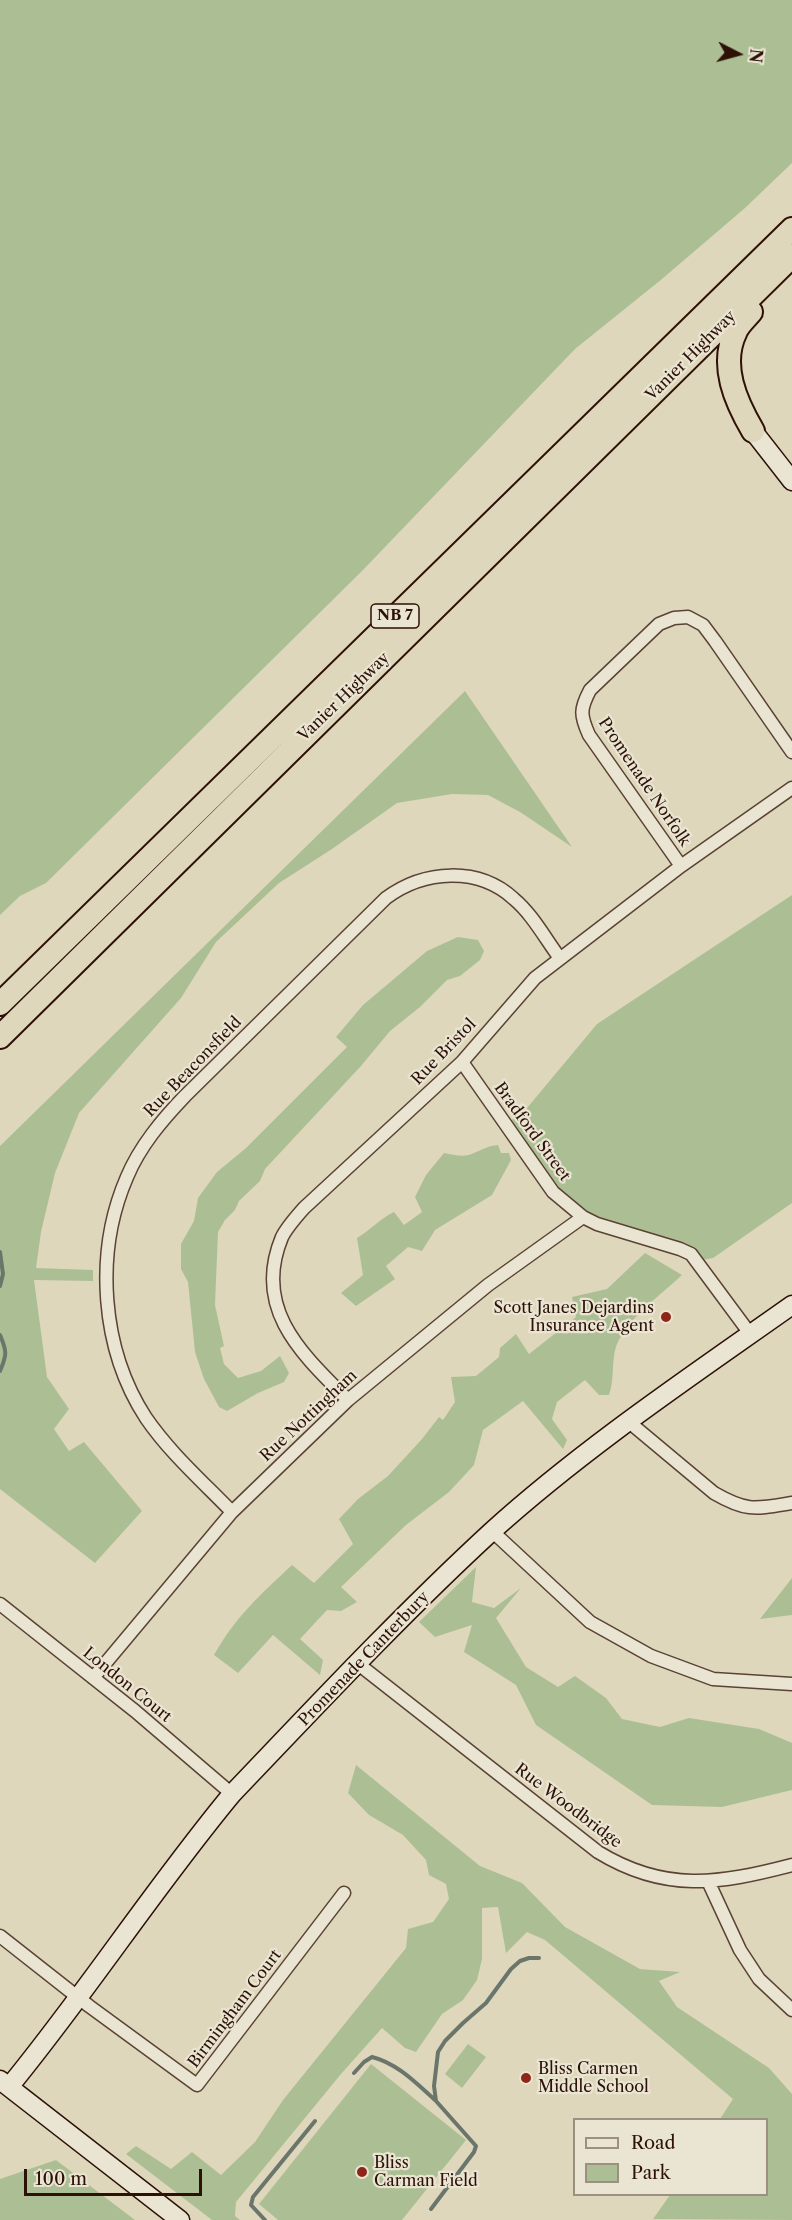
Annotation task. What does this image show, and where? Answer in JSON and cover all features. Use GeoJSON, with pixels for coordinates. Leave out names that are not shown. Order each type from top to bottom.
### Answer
{"type":"FeatureCollection","features":[{"type":"Feature","properties":{"kind":"highway","name":"Vanier Highway"},"geometry":{"type":"LineString","coordinates":[[0,1004],[792,228]]}},
{"type":"Feature","properties":{"kind":"highway","name":"Vanier Highway"},"geometry":{"type":"LineString","coordinates":[[0,1037],[792,256]]}},
{"type":"Feature","properties":{"kind":"highway"},"geometry":{"type":"LineString","coordinates":[[753,431],[738,405],[733,389],[730,351],[736,330],[792,261]]}},
{"type":"Feature","properties":{"kind":"street"},"geometry":{"type":"LineString","coordinates":[[753,431],[792,481]]}},
{"type":"Feature","properties":{"kind":"street","name":"Promenade Norfolk"},"geometry":{"type":"LineString","coordinates":[[681,867],[589,735],[582,719],[583,704],[590,690],[659,624],[674,618],[688,617],[703,625],[792,752]]}},
{"type":"Feature","properties":{"kind":"street","name":"Rue Bristol"},"geometry":{"type":"LineString","coordinates":[[348,1400],[300,1350],[286,1331],[278,1314],[273,1273],[283,1236],[304,1208],[462,1062],[535,978],[559,957],[792,788]]}},
{"type":"Feature","properties":{"kind":"street","name":"Rue Beaconsfield"},"geometry":{"type":"LineString","coordinates":[[232,1512],[162,1440],[145,1416],[122,1370],[113,1337],[106,1276],[117,1208],[135,1161],[155,1130],[185,1096],[386,898],[399,888],[433,876],[460,876],[498,887],[516,900],[559,957]]}},
{"type":"Feature","properties":{"kind":"street","name":"Bradford Street"},"geometry":{"type":"LineString","coordinates":[[462,1062],[553,1192],[584,1217],[597,1224],[680,1248],[691,1254],[751,1335]]}},
{"type":"Feature","properties":{"kind":"street","name":"Rue Nottingham"},"geometry":{"type":"LineString","coordinates":[[93,1678],[232,1512],[348,1400],[488,1285],[584,1217]]}},
{"type":"Feature","properties":{"kind":"street","name":"Promenade Canterbury"},"geometry":{"type":"LineString","coordinates":[[3,2088],[79,1998],[232,1794],[399,1620],[492,1531],[586,1453],[792,1305]]}},
{"type":"Feature","properties":{"kind":"street"},"geometry":{"type":"LineString","coordinates":[[629,1422],[714,1493],[728,1501],[747,1509],[792,1503]]}},
{"type":"Feature","properties":{"kind":"street"},"geometry":{"type":"LineString","coordinates":[[492,1531],[590,1622],[651,1656],[713,1679],[792,1683]]}},
{"type":"Feature","properties":{"kind":"street","name":"London Court"},"geometry":{"type":"LineString","coordinates":[[0,1604],[232,1794]]}},
{"type":"Feature","properties":{"kind":"street","name":"Rue Woodbridge"},"geometry":{"type":"LineString","coordinates":[[357,1663],[616,1864],[643,1875],[675,1881],[708,1881],[756,1874],[792,1865]]}},
{"type":"Feature","properties":{"kind":"street"},"geometry":{"type":"LineString","coordinates":[[708,1881],[740,1950],[759,1979],[792,2010]]}},
{"type":"Feature","properties":{"kind":"street","name":"Birmingham Court"},"geometry":{"type":"LineString","coordinates":[[79,1998],[197,2085],[344,1893]]}},
{"type":"Feature","properties":{"kind":"street"},"geometry":{"type":"LineString","coordinates":[[0,1936],[79,1998]]}},
{"type":"Feature","properties":{"kind":"street"},"geometry":{"type":"LineString","coordinates":[[3,2088],[180,2220]]}},
{"type":"Feature","properties":{"kind":"green space"},"geometry":{"type":"Polygon","coordinates":[[[0,0],[792,0],[792,163],[745,208],[575,349],[362,571],[46,883],[20,896],[0,915],[0,0]]]}},
{"type":"Feature","properties":{"kind":"green space"},"geometry":{"type":"Polygon","coordinates":[[[465,691],[572,847],[520,812],[488,795],[452,794],[397,803],[279,883],[216,942],[181,998],[79,1113],[55,1173],[41,1232],[36,1268],[93,1270],[93,1281],[34,1280],[47,1377],[69,1409],[54,1429],[69,1451],[84,1442],[142,1511],[95,1563],[0,1489],[0,1146],[465,691]]]}},
{"type":"Feature","properties":{"kind":"green space"},"geometry":{"type":"Polygon","coordinates":[[[792,895],[792,1203],[713,1258],[697,1261],[597,1224],[553,1192],[503,1127],[527,1108],[597,1024],[792,895]]]}},
{"type":"Feature","properties":{"kind":"green space"},"geometry":{"type":"Polygon","coordinates":[[[458,937],[478,940],[484,951],[480,960],[460,976],[447,980],[420,1007],[390,1031],[361,1066],[265,1169],[260,1181],[239,1201],[218,1232],[215,1305],[224,1346],[220,1348],[224,1364],[238,1378],[261,1371],[280,1356],[289,1373],[284,1382],[258,1393],[227,1411],[219,1407],[204,1379],[195,1352],[188,1282],[181,1269],[181,1244],[194,1221],[198,1198],[217,1172],[246,1148],[347,1047],[336,1037],[363,1005],[427,951],[458,937]]]}},
{"type":"Feature","properties":{"kind":"green space"},"geometry":{"type":"Polygon","coordinates":[[[498,1145],[501,1153],[509,1153],[511,1160],[492,1195],[435,1230],[422,1251],[408,1247],[386,1266],[395,1279],[356,1306],[341,1293],[363,1275],[357,1238],[394,1212],[404,1225],[422,1212],[415,1197],[426,1175],[444,1153],[459,1156],[470,1155],[498,1145]]]}},
{"type":"Feature","properties":{"kind":"green space"},"geometry":{"type":"Polygon","coordinates":[[[645,1253],[682,1275],[638,1315],[623,1334],[615,1350],[609,1395],[599,1395],[585,1380],[557,1402],[552,1419],[567,1440],[563,1449],[523,1401],[483,1430],[474,1465],[449,1492],[406,1525],[341,1587],[357,1602],[341,1611],[327,1610],[300,1639],[323,1660],[320,1675],[273,1635],[238,1673],[214,1655],[240,1617],[292,1565],[314,1583],[353,1544],[339,1519],[358,1499],[388,1476],[439,1417],[443,1420],[455,1402],[451,1377],[476,1376],[499,1357],[500,1348],[516,1334],[529,1354],[576,1317],[572,1297],[607,1289],[645,1253]]]}},
{"type":"Feature","properties":{"kind":"green space"},"geometry":{"type":"Polygon","coordinates":[[[476,1567],[472,1602],[494,1608],[521,1588],[496,1618],[526,1667],[558,1687],[575,1676],[606,1698],[622,1719],[660,1727],[689,1718],[759,1729],[792,1743],[792,1790],[722,1807],[652,1805],[536,1725],[516,1685],[464,1652],[472,1625],[435,1637],[419,1622],[476,1567]]]}},
{"type":"Feature","properties":{"kind":"green space"},"geometry":{"type":"Polygon","coordinates":[[[792,1578],[792,1615],[760,1619],[792,1578]]]}},
{"type":"Feature","properties":{"kind":"green space"},"geometry":{"type":"Polygon","coordinates":[[[356,1765],[480,1866],[522,1883],[565,1927],[640,1969],[680,1972],[659,1981],[677,2007],[769,2068],[792,2094],[792,2220],[653,2219],[669,2196],[768,2196],[768,2118],[721,2118],[733,2099],[545,1940],[527,1932],[506,1953],[498,1907],[482,1908],[482,1959],[477,1980],[463,2000],[442,2014],[416,2052],[405,2048],[382,2028],[341,2074],[236,2202],[235,2216],[240,2220],[212,2220],[126,2154],[136,2146],[171,2169],[192,2152],[221,2175],[255,2142],[283,2100],[406,1948],[408,1929],[433,1922],[449,1899],[446,1884],[429,1875],[426,1860],[403,1835],[369,1815],[348,1793],[356,1765]]]}},
{"type":"Feature","properties":{"kind":"green space"},"geometry":{"type":"Polygon","coordinates":[[[468,2044],[486,2057],[462,2088],[445,2074],[468,2044]]]}},
{"type":"Feature","properties":{"kind":"green space","name":"Bliss Carman Field"},"geometry":{"type":"Polygon","coordinates":[[[371,2064],[466,2140],[402,2220],[278,2220],[259,2204],[371,2064]]]}},
{"type":"Feature","properties":{"kind":"green space"},"geometry":{"type":"Polygon","coordinates":[[[56,2160],[135,2220],[0,2220],[0,2179],[56,2160]]]}},
{"type":"Feature","properties":{"kind":"waterway"},"geometry":{"type":"LineString","coordinates":[[0,1252],[3,1274],[0,1286]]}},
{"type":"Feature","properties":{"kind":"waterway"},"geometry":{"type":"LineString","coordinates":[[0,1335],[5,1353],[0,1371]]}},
{"type":"Feature","properties":{"kind":"waterway"},"geometry":{"type":"LineString","coordinates":[[431,2209],[474,2152],[476,2146],[436,2101],[434,2086],[438,2052],[445,2041],[486,2003],[511,1969],[520,1961],[539,1958]]}},
{"type":"Feature","properties":{"kind":"waterway"},"geometry":{"type":"LineString","coordinates":[[354,2073],[372,2057],[390,2064],[435,2100]]}},
{"type":"Feature","properties":{"kind":"waterway"},"geometry":{"type":"LineString","coordinates":[[265,2220],[251,2205],[253,2197],[315,2121]]}},
{"type":"Feature","properties":{"kind":"place","name":"Scott Janes Dejardins Insurance Agent"},"geometry":{"type":"Point","coordinates":[666,1317]}},
{"type":"Feature","properties":{"kind":"place","name":"Bliss Carmen Middle School"},"geometry":{"type":"Point","coordinates":[526,2078]}},
{"type":"Feature","properties":{"kind":"place","name":"Bliss Carman Field"},"geometry":{"type":"Point","coordinates":[362,2172]}}]}
